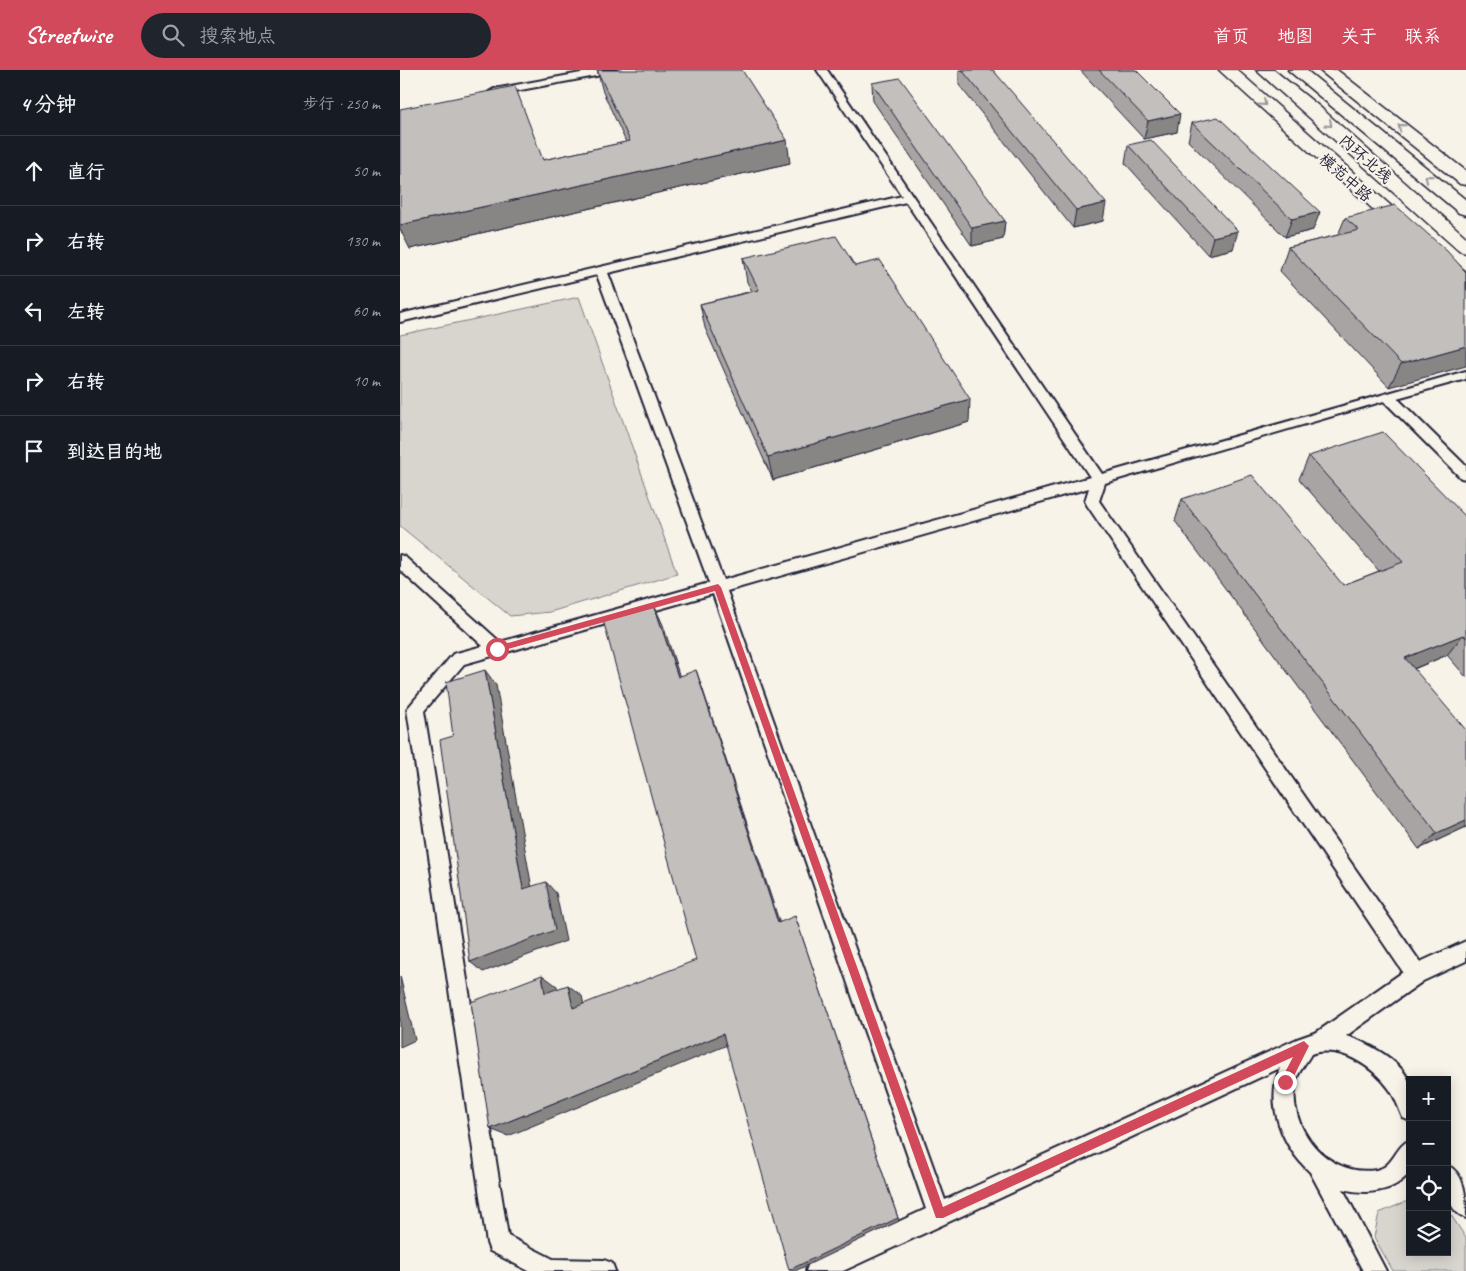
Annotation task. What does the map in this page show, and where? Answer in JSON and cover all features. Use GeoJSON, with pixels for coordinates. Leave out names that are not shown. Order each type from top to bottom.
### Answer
{"type":"FeatureCollection","features":[{"type":"Feature","properties":{"kind":"main road","name":"模范中路"},"geometry":{"type":"LineString","coordinates":[[1227,70],[1466,283]]}},
{"type":"Feature","properties":{"kind":"main road","name":"内环北线"},"geometry":{"type":"LineString","coordinates":[[1264,70],[1322,118],[1466,247]]}},
{"type":"Feature","properties":{"kind":"main road","name":"内环北线"},"geometry":{"type":"LineString","coordinates":[[1296,70],[1466,209]]}},
{"type":"Feature","properties":{"kind":"main road"},"geometry":{"type":"LineString","coordinates":[[1327,70],[1466,180]]}},
{"type":"Feature","properties":{"kind":"lane"},"geometry":{"type":"LineString","coordinates":[[487,93],[612,70]]}},
{"type":"Feature","properties":{"kind":"lane"},"geometry":{"type":"LineString","coordinates":[[822,70],[1099,480]]}},
{"type":"Feature","properties":{"kind":"lane"},"geometry":{"type":"LineString","coordinates":[[400,318],[909,198]]}},
{"type":"Feature","properties":{"kind":"lane"},"geometry":{"type":"LineString","coordinates":[[601,270],[718,587],[940,1214]]}},
{"type":"Feature","properties":{"kind":"lane"},"geometry":{"type":"LineString","coordinates":[[604,1271],[551,1270],[498,1243],[415,709],[459,659],[1466,375]]}},
{"type":"Feature","properties":{"kind":"lane"},"geometry":{"type":"LineString","coordinates":[[1387,396],[1466,474]]}},
{"type":"Feature","properties":{"kind":"lane"},"geometry":{"type":"LineString","coordinates":[[1099,480],[1092,501],[1416,974]]}},
{"type":"Feature","properties":{"kind":"lane"},"geometry":{"type":"LineString","coordinates":[[400,561],[497,649]]}},
{"type":"Feature","properties":{"kind":"lane"},"geometry":{"type":"LineString","coordinates":[[816,1271],[1312,1044],[1416,974],[1466,951]]}},
{"type":"Feature","properties":{"kind":"lane"},"geometry":{"type":"LineString","coordinates":[[1312,1044],[1364,1052],[1382,1065],[1398,1083],[1406,1102]]}},
{"type":"Feature","properties":{"kind":"lane"},"geometry":{"type":"LineString","coordinates":[[1312,1044],[1285,1082],[1284,1103],[1288,1124],[1300,1147],[1318,1166],[1375,1271]]}},
{"type":"Feature","properties":{"kind":"lane"},"geometry":{"type":"LineString","coordinates":[[1318,1166],[1339,1178],[1362,1184],[1383,1180],[1400,1168],[1406,1158]]}},
{"type":"Feature","properties":{"kind":"lane"},"geometry":{"type":"LineString","coordinates":[[1451,1183],[1466,1207]]}},
{"type":"Feature","properties":{"kind":"shaded area"},"geometry":{"type":"Polygon","coordinates":[[[579,297],[677,574],[550,612],[510,616],[400,526],[400,335],[579,297]]]}},
{"type":"Feature","properties":{"kind":"shaded area"},"geometry":{"type":"Polygon","coordinates":[[[1406,1202],[1406,1256],[1451,1256],[1451,1215],[1466,1238],[1466,1271],[1393,1271],[1374,1237],[1379,1213],[1406,1202]]]}},
{"type":"Feature","properties":{"kind":"building"},"geometry":{"type":"Polygon","coordinates":[[[597,70],[742,70],[787,140],[400,225],[400,109],[515,86],[543,160],[630,141],[597,70]]]}},
{"type":"Feature","properties":{"kind":"building"},"geometry":{"type":"Polygon","coordinates":[[[962,70],[993,70],[1106,203],[1076,210],[962,70]]]}},
{"type":"Feature","properties":{"kind":"building"},"geometry":{"type":"Polygon","coordinates":[[[1099,70],[1136,70],[1180,114],[1148,121],[1099,70]]]}},
{"type":"Feature","properties":{"kind":"building"},"geometry":{"type":"Polygon","coordinates":[[[900,78],[1005,221],[972,228],[872,83],[900,78]]]}},
{"type":"Feature","properties":{"kind":"building"},"geometry":{"type":"Polygon","coordinates":[[[1218,117],[1320,212],[1292,219],[1192,123],[1218,117]]]}},
{"type":"Feature","properties":{"kind":"building"},"geometry":{"type":"Polygon","coordinates":[[[1151,140],[1238,231],[1213,237],[1128,145],[1151,140]]]}},
{"type":"Feature","properties":{"kind":"building"},"geometry":{"type":"Polygon","coordinates":[[[1395,205],[1447,251],[1466,272],[1466,346],[1401,364],[1288,247],[1359,230],[1345,218],[1395,205]]]}},
{"type":"Feature","properties":{"kind":"building"},"geometry":{"type":"Polygon","coordinates":[[[836,236],[855,266],[880,260],[970,399],[768,457],[700,304],[759,290],[743,258],[836,236]]]}},
{"type":"Feature","properties":{"kind":"building"},"geometry":{"type":"Polygon","coordinates":[[[1383,432],[1466,517],[1466,638],[1463,635],[1405,658],[1466,730],[1466,820],[1437,833],[1182,499],[1252,475],[1343,585],[1403,562],[1309,456],[1383,432]]]}},
{"type":"Feature","properties":{"kind":"building"},"geometry":{"type":"Polygon","coordinates":[[[654,605],[678,677],[696,670],[778,923],[795,916],[898,1218],[789,1270],[723,1034],[490,1129],[471,1002],[542,975],[545,993],[568,985],[573,1008],[696,960],[603,620],[654,605]]]}},
{"type":"Feature","properties":{"kind":"building"},"geometry":{"type":"Polygon","coordinates":[[[485,670],[523,889],[546,882],[555,930],[470,962],[440,740],[453,736],[446,682],[485,670]]]}},
{"type":"Feature","properties":{"kind":"route"},"geometry":{"type":"LineString","coordinates":[[497,649],[718,587],[940,1214],[1304,1046],[1285,1082]]}}]}
